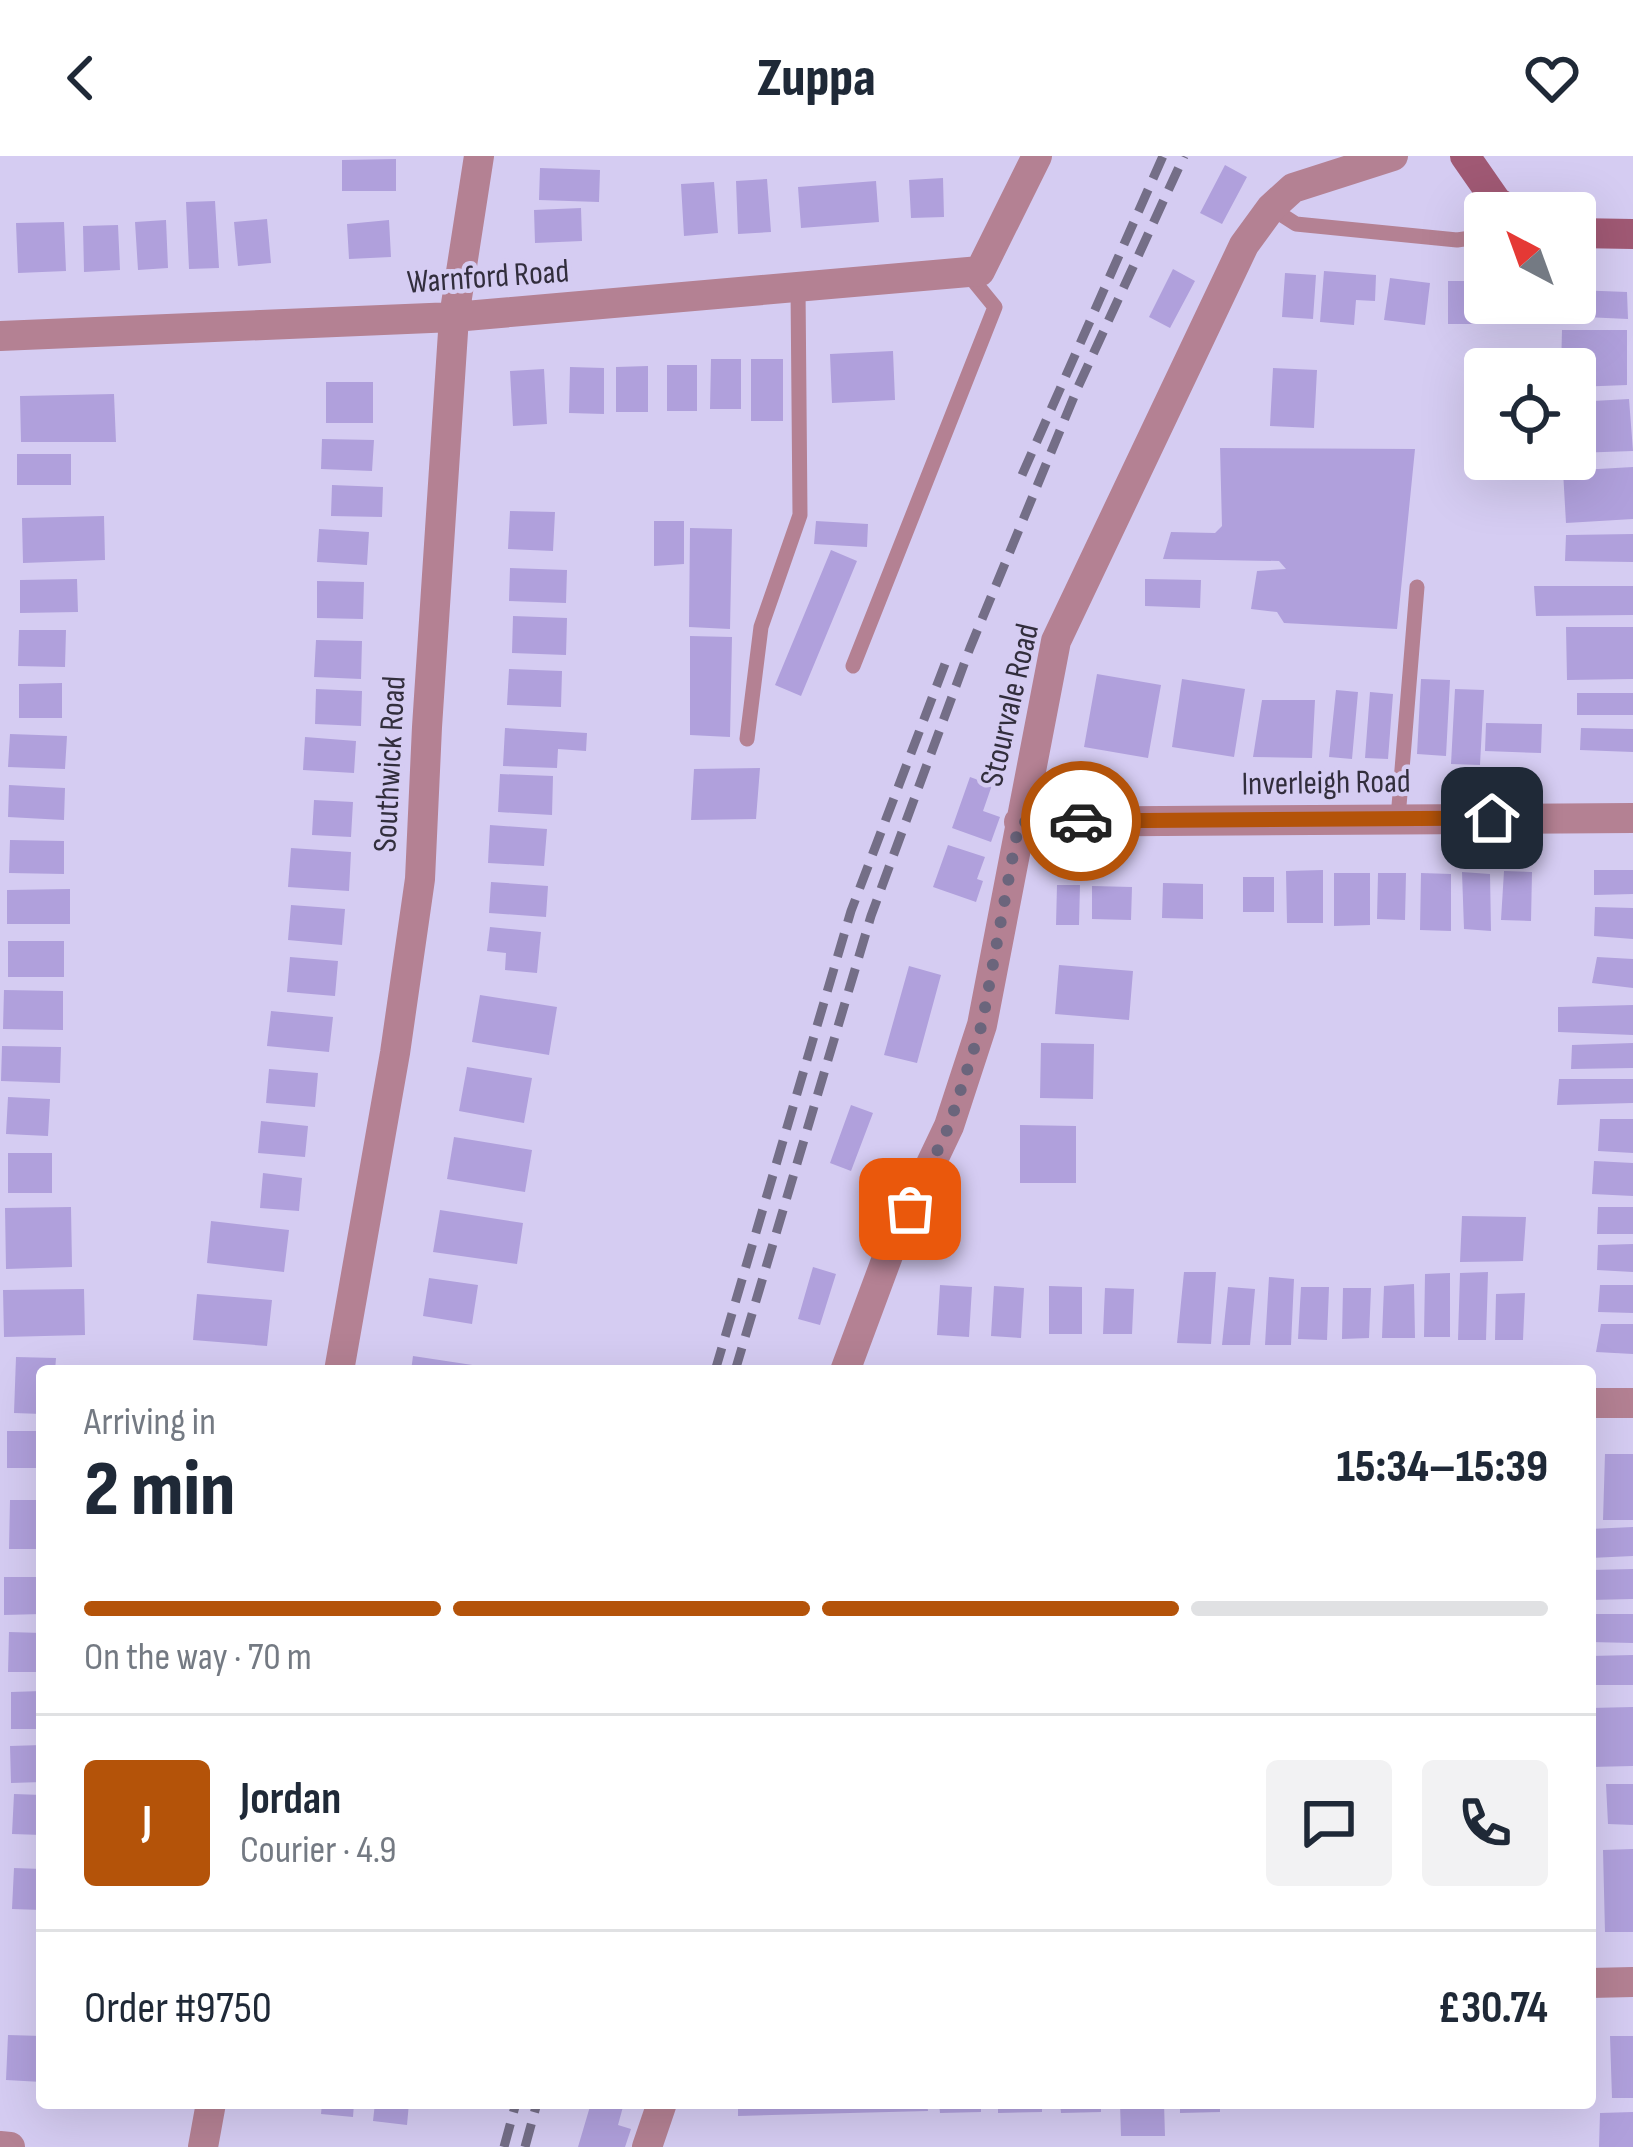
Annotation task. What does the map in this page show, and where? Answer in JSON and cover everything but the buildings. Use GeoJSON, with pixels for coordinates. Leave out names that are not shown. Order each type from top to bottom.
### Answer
{"type":"FeatureCollection","features":[{"type":"Feature","properties":{"kind":"street","name":"Southwick Road"},"geometry":{"type":"LineString","coordinates":[[340,1365],[420,879],[454,317],[479,156]]}},
{"type":"Feature","properties":{"kind":"street"},"geometry":{"type":"LineString","coordinates":[[973,271],[1037,156]]}},
{"type":"Feature","properties":{"kind":"street","name":"Stourvale Road"},"geometry":{"type":"LineString","coordinates":[[846,1365],[890,1250],[949,1126],[982,1024],[1056,641],[1244,245],[1271,208],[1293,188],[1393,156]]}},
{"type":"Feature","properties":{"kind":"street"},"geometry":{"type":"LineString","coordinates":[[1465,156],[1491,192]]}},
{"type":"Feature","properties":{"kind":"street"},"geometry":{"type":"LineString","coordinates":[[1596,233],[1633,234]]}},
{"type":"Feature","properties":{"kind":"street","name":"Warnford Road"},"geometry":{"type":"LineString","coordinates":[[0,336],[454,317],[973,271]]}},
{"type":"Feature","properties":{"kind":"street","name":"Inverleigh Road"},"geometry":{"type":"LineString","coordinates":[[1019,822],[1633,818]]}},
{"type":"Feature","properties":{"kind":"street"},"geometry":{"type":"LineString","coordinates":[[1596,1403],[1633,1403]]}},
{"type":"Feature","properties":{"kind":"street"},"geometry":{"type":"LineString","coordinates":[[1596,1983],[1633,1982]]}},
{"type":"Feature","properties":{"kind":"street"},"geometry":{"type":"LineString","coordinates":[[203,2147],[210,2109]]}},
{"type":"Feature","properties":{"kind":"street"},"geometry":{"type":"LineString","coordinates":[[647,2147],[660,2109]]}},
{"type":"Feature","properties":{"kind":"street"},"geometry":{"type":"LineString","coordinates":[[0,2146],[10,2147]]}},
{"type":"Feature","properties":{"kind":"lane"},"geometry":{"type":"LineString","coordinates":[[1271,208],[1296,224],[1464,239]]}},
{"type":"Feature","properties":{"kind":"lane"},"geometry":{"type":"LineString","coordinates":[[853,666],[994,307],[973,271]]}},
{"type":"Feature","properties":{"kind":"lane"},"geometry":{"type":"LineString","coordinates":[[747,739],[761,627],[800,515],[798,287]]}},
{"type":"Feature","properties":{"kind":"lane"},"geometry":{"type":"LineString","coordinates":[[1398,818],[1417,587]]}},
{"type":"Feature","properties":{"kind":"railway"},"geometry":{"type":"LineString","coordinates":[[1022,475],[1163,156]]}},
{"type":"Feature","properties":{"kind":"railway"},"geometry":{"type":"LineString","coordinates":[[737,1365],[871,916],[970,648],[1078,387],[1184,156]]}},
{"type":"Feature","properties":{"kind":"railway"},"geometry":{"type":"LineString","coordinates":[[717,1365],[851,911],[945,664]]}},
{"type":"Feature","properties":{"kind":"railway"},"geometry":{"type":"LineString","coordinates":[[504,2147],[514,2109]]}},
{"type":"Feature","properties":{"kind":"railway"},"geometry":{"type":"LineString","coordinates":[[525,2147],[535,2109]]}},
{"type":"Feature","properties":{"kind":"way so far"},"geometry":{"type":"LineString","coordinates":[[910,1209],[949,1126],[982,1024],[1019,822],[1081,821]]}},
{"type":"Feature","properties":{"kind":"route"},"geometry":{"type":"LineString","coordinates":[[1081,821],[1492,818]]}}]}
